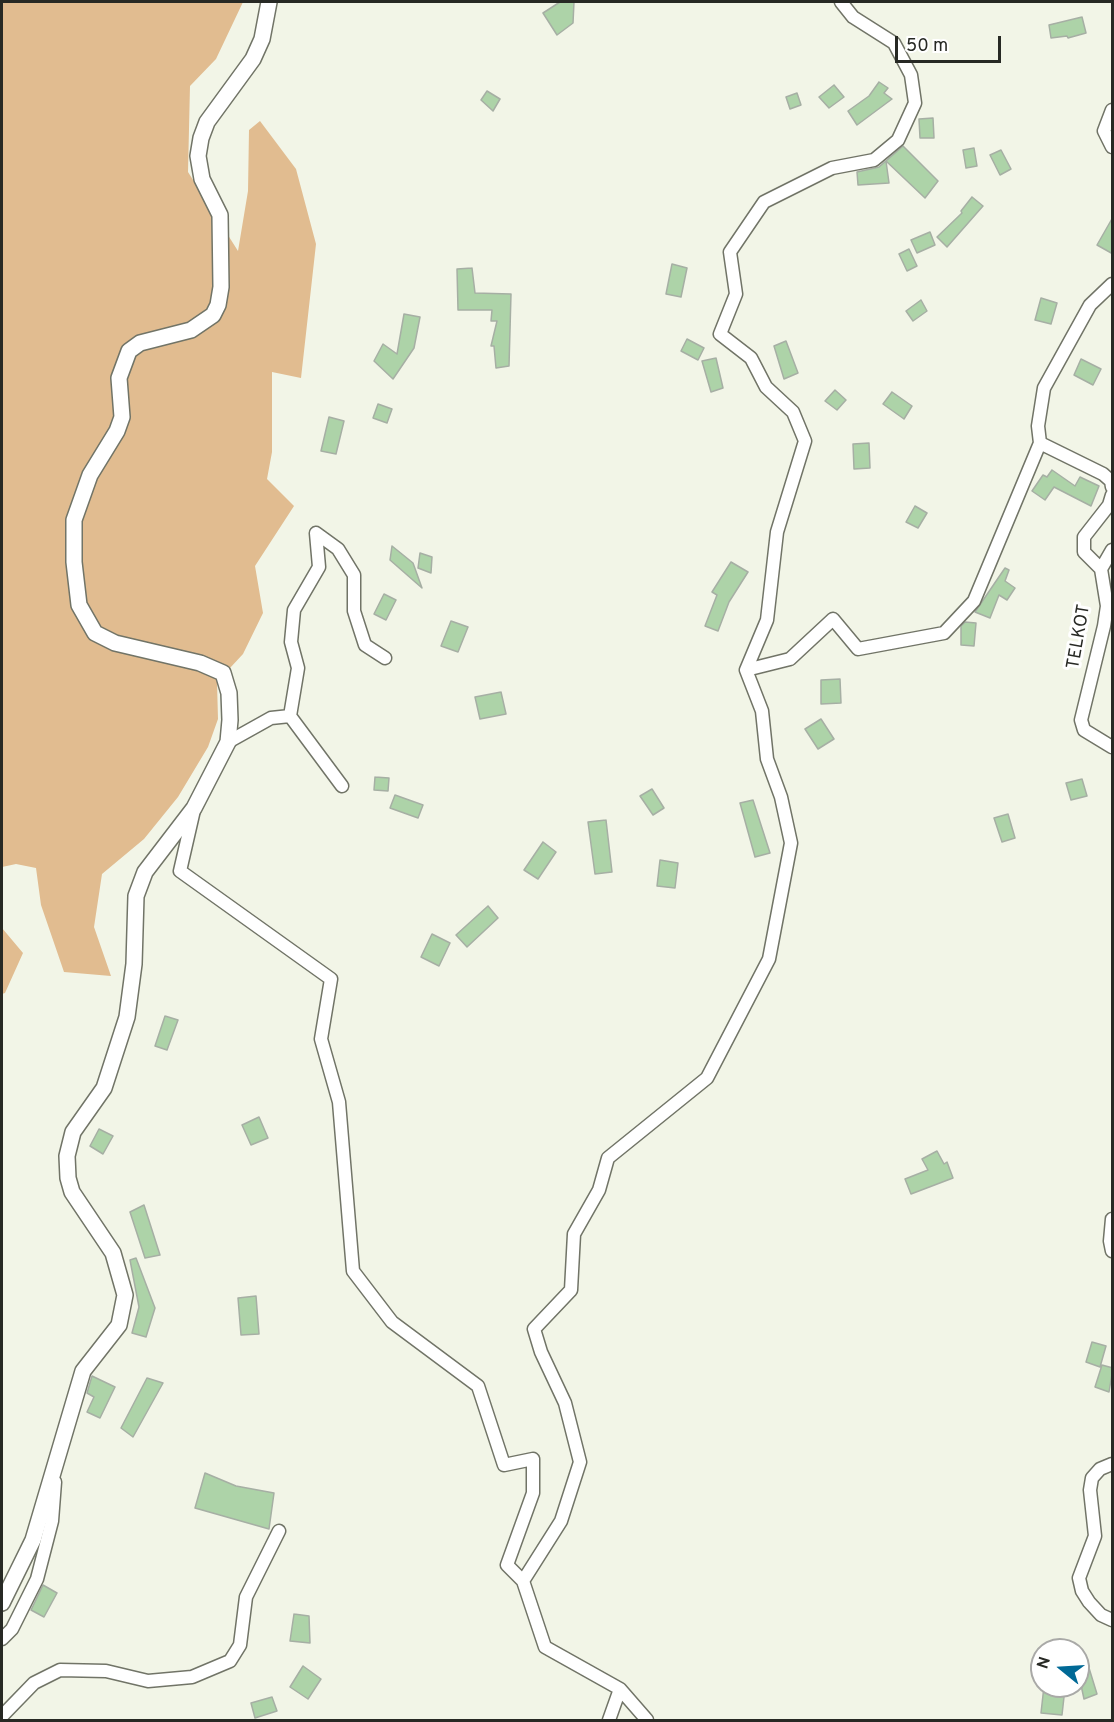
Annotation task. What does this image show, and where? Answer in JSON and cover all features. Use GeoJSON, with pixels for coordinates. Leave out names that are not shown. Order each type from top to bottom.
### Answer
{"type":"FeatureCollection","features":[{"type":"Feature","properties":{"kind":"street"},"geometry":{"type":"LineString","coordinates":[[2,1603],[33,1540],[83,1371],[119,1325],[125,1295],[113,1253],[72,1192],[68,1178],[67,1156],[73,1132],[104,1088],[127,1017],[134,964],[136,896],[145,872],[194,808],[228,742],[229,693],[223,673],[192,660],[115,644],[94,633],[79,605],[74,562],[74,520],[90,475],[117,432],[122,417],[119,378],[129,351],[140,343],[191,330],[213,315],[218,305],[221,287],[220,214],[202,179],[198,156],[207,122],[253,59],[262,39],[268,2]]}},
{"type":"Feature","properties":{"kind":"street"},"geometry":{"type":"LineString","coordinates":[[523,1581],[561,1521],[580,1462],[565,1403],[541,1352],[534,1329],[571,1290],[574,1233],[598,1190],[608,1158],[707,1078],[769,959],[791,843],[781,797],[767,759],[762,711],[746,670],[767,620],[777,532],[805,441],[793,412],[766,387],[751,358],[720,334],[736,294],[730,252],[764,202],[832,168],[874,160],[898,140],[915,103],[911,75],[894,43],[853,17],[841,2]]}},
{"type":"Feature","properties":{"kind":"street"},"geometry":{"type":"LineString","coordinates":[[1113,110],[1104,131],[1113,147]]}},
{"type":"Feature","properties":{"kind":"street"},"geometry":{"type":"LineString","coordinates":[[746,670],[790,659],[833,620],[858,649],[944,633],[974,601],[1041,443],[1038,426],[1044,388],[1090,305],[1113,284]]}},
{"type":"Feature","properties":{"kind":"street"},"geometry":{"type":"LineString","coordinates":[[1041,443],[1103,474],[1111,481],[1113,487]]}},
{"type":"Feature","properties":{"kind":"street","name":"TELKOT"},"geometry":{"type":"LineString","coordinates":[[1113,495],[1109,505],[1084,537],[1084,552],[1101,569],[1107,606],[1081,720],[1084,730],[1113,747]]}},
{"type":"Feature","properties":{"kind":"street"},"geometry":{"type":"LineString","coordinates":[[342,786],[290,716],[298,668],[291,642],[294,610],[319,567],[316,533],[338,549],[354,575],[354,611],[365,645],[386,658]]}},
{"type":"Feature","properties":{"kind":"street"},"geometry":{"type":"LineString","coordinates":[[1101,569],[1113,550]]}},
{"type":"Feature","properties":{"kind":"street"},"geometry":{"type":"LineString","coordinates":[[228,742],[271,718],[290,716]]}},
{"type":"Feature","properties":{"kind":"street"},"geometry":{"type":"LineString","coordinates":[[194,808],[180,871],[331,979],[321,1039],[339,1102],[353,1271],[392,1322],[478,1386],[504,1465],[532,1459],[533,1493],[507,1565],[523,1581],[545,1647],[621,1689],[647,1720]]}},
{"type":"Feature","properties":{"kind":"street"},"geometry":{"type":"LineString","coordinates":[[1113,1219],[1110,1242],[1113,1251]]}},
{"type":"Feature","properties":{"kind":"street"},"geometry":{"type":"LineString","coordinates":[[2,1639],[12,1629],[37,1579],[52,1521],[57,1458]]}},
{"type":"Feature","properties":{"kind":"street"},"geometry":{"type":"LineString","coordinates":[[1113,1464],[1100,1469],[1092,1478],[1090,1490],[1095,1536],[1078,1578],[1089,1602],[1101,1615],[1113,1620]]}},
{"type":"Feature","properties":{"kind":"street"},"geometry":{"type":"LineString","coordinates":[[2,1716],[34,1683],[60,1670],[106,1671],[148,1680],[192,1677],[230,1661],[240,1645],[246,1597],[279,1531]]}},
{"type":"Feature","properties":{"kind":"street"},"geometry":{"type":"LineString","coordinates":[[609,1720],[621,1689]]}},
{"type":"Feature","properties":{"kind":"shaded area"},"geometry":{"type":"Polygon","coordinates":[[[2,2],[243,2],[216,59],[190,86],[188,172],[238,251],[248,191],[249,130],[260,121],[296,169],[316,244],[301,378],[272,372],[272,452],[267,479],[294,506],[255,566],[263,613],[243,654],[217,682],[218,719],[208,747],[178,797],[144,839],[102,874],[94,927],[111,976],[64,972],[41,905],[36,868],[16,864],[2,867],[2,2]]]}},
{"type":"Feature","properties":{"kind":"shaded area"},"geometry":{"type":"Polygon","coordinates":[[[2,928],[23,953],[5,993],[2,994],[2,928]]]}},
{"type":"Feature","properties":{"kind":"building"},"geometry":{"type":"Polygon","coordinates":[[[560,2],[574,2],[573,23],[557,35],[543,13],[560,2]]]}},
{"type":"Feature","properties":{"kind":"building"},"geometry":{"type":"Polygon","coordinates":[[[1082,17],[1086,33],[1068,38],[1067,36],[1051,38],[1049,25],[1082,17]]]}},
{"type":"Feature","properties":{"kind":"building"},"geometry":{"type":"Polygon","coordinates":[[[879,82],[888,88],[884,93],[892,99],[857,125],[848,111],[869,96],[879,82]]]}},
{"type":"Feature","properties":{"kind":"building"},"geometry":{"type":"Polygon","coordinates":[[[834,85],[844,97],[829,108],[819,97],[834,85]]]}},
{"type":"Feature","properties":{"kind":"building"},"geometry":{"type":"Polygon","coordinates":[[[487,91],[500,99],[493,111],[481,100],[487,91]]]}},
{"type":"Feature","properties":{"kind":"building"},"geometry":{"type":"Polygon","coordinates":[[[797,93],[801,105],[790,109],[786,97],[797,93]]]}},
{"type":"Feature","properties":{"kind":"building"},"geometry":{"type":"Polygon","coordinates":[[[933,118],[934,138],[920,138],[919,119],[933,118]]]}},
{"type":"Feature","properties":{"kind":"building"},"geometry":{"type":"Polygon","coordinates":[[[903,146],[938,181],[925,198],[886,161],[889,183],[858,185],[857,172],[879,167],[903,146]]]}},
{"type":"Feature","properties":{"kind":"building"},"geometry":{"type":"Polygon","coordinates":[[[974,148],[977,166],[966,168],[963,150],[974,148]]]}},
{"type":"Feature","properties":{"kind":"building"},"geometry":{"type":"Polygon","coordinates":[[[1001,150],[1011,169],[1000,175],[990,155],[1001,150]]]}},
{"type":"Feature","properties":{"kind":"building"},"geometry":{"type":"Polygon","coordinates":[[[972,197],[983,206],[947,247],[937,237],[962,213],[961,211],[972,197]]]}},
{"type":"Feature","properties":{"kind":"building"},"geometry":{"type":"Polygon","coordinates":[[[1113,217],[1113,254],[1097,245],[1113,217]]]}},
{"type":"Feature","properties":{"kind":"building"},"geometry":{"type":"Polygon","coordinates":[[[930,232],[935,245],[917,253],[911,240],[930,232]]]}},
{"type":"Feature","properties":{"kind":"building"},"geometry":{"type":"Polygon","coordinates":[[[909,249],[917,266],[907,271],[899,254],[909,249]]]}},
{"type":"Feature","properties":{"kind":"building"},"geometry":{"type":"Polygon","coordinates":[[[672,264],[687,268],[681,297],[666,294],[672,264]]]}},
{"type":"Feature","properties":{"kind":"building"},"geometry":{"type":"Polygon","coordinates":[[[472,268],[475,293],[511,294],[509,366],[496,368],[494,346],[491,346],[497,321],[491,321],[492,310],[458,310],[457,269],[472,268]]]}},
{"type":"Feature","properties":{"kind":"building"},"geometry":{"type":"Polygon","coordinates":[[[1041,298],[1057,303],[1051,324],[1035,320],[1041,298]]]}},
{"type":"Feature","properties":{"kind":"building"},"geometry":{"type":"Polygon","coordinates":[[[921,300],[927,311],[913,321],[906,311],[921,300]]]}},
{"type":"Feature","properties":{"kind":"building"},"geometry":{"type":"Polygon","coordinates":[[[404,314],[420,317],[414,348],[393,379],[374,361],[383,344],[397,354],[404,314]]]}},
{"type":"Feature","properties":{"kind":"building"},"geometry":{"type":"Polygon","coordinates":[[[687,339],[704,348],[698,360],[681,351],[687,339]]]}},
{"type":"Feature","properties":{"kind":"building"},"geometry":{"type":"Polygon","coordinates":[[[786,341],[798,373],[784,379],[774,346],[786,341]]]}},
{"type":"Feature","properties":{"kind":"building"},"geometry":{"type":"Polygon","coordinates":[[[716,358],[723,388],[711,392],[702,361],[716,358]]]}},
{"type":"Feature","properties":{"kind":"building"},"geometry":{"type":"Polygon","coordinates":[[[1081,359],[1101,369],[1093,385],[1074,375],[1081,359]]]}},
{"type":"Feature","properties":{"kind":"building"},"geometry":{"type":"Polygon","coordinates":[[[835,390],[846,400],[837,410],[825,401],[835,390]]]}},
{"type":"Feature","properties":{"kind":"building"},"geometry":{"type":"Polygon","coordinates":[[[892,392],[912,406],[904,419],[883,404],[892,392]]]}},
{"type":"Feature","properties":{"kind":"building"},"geometry":{"type":"Polygon","coordinates":[[[378,404],[392,409],[387,423],[373,418],[378,404]]]}},
{"type":"Feature","properties":{"kind":"building"},"geometry":{"type":"Polygon","coordinates":[[[329,417],[344,421],[336,454],[321,451],[329,417]]]}},
{"type":"Feature","properties":{"kind":"building"},"geometry":{"type":"Polygon","coordinates":[[[869,443],[870,468],[854,469],[853,444],[869,443]]]}},
{"type":"Feature","properties":{"kind":"building"},"geometry":{"type":"Polygon","coordinates":[[[1052,470],[1075,486],[1080,477],[1099,486],[1091,506],[1054,487],[1045,500],[1032,491],[1043,475],[1047,477],[1052,470]]]}},
{"type":"Feature","properties":{"kind":"building"},"geometry":{"type":"Polygon","coordinates":[[[915,506],[927,513],[918,528],[906,522],[915,506]]]}},
{"type":"Feature","properties":{"kind":"building"},"geometry":{"type":"Polygon","coordinates":[[[392,546],[413,563],[422,588],[390,560],[392,546]]]}},
{"type":"Feature","properties":{"kind":"building"},"geometry":{"type":"Polygon","coordinates":[[[420,553],[432,557],[431,573],[418,568],[420,553]]]}},
{"type":"Feature","properties":{"kind":"building"},"geometry":{"type":"Polygon","coordinates":[[[731,562],[748,572],[729,602],[718,631],[705,626],[717,595],[712,592],[731,562]]]}},
{"type":"Feature","properties":{"kind":"building"},"geometry":{"type":"Polygon","coordinates":[[[1005,568],[1009,570],[1005,581],[1015,588],[1007,600],[999,595],[990,618],[975,612],[1005,568]]]}},
{"type":"Feature","properties":{"kind":"building"},"geometry":{"type":"Polygon","coordinates":[[[384,594],[396,600],[386,620],[374,614],[384,594]]]}},
{"type":"Feature","properties":{"kind":"building"},"geometry":{"type":"Polygon","coordinates":[[[451,621],[468,627],[458,652],[441,646],[451,621]]]}},
{"type":"Feature","properties":{"kind":"building"},"geometry":{"type":"Polygon","coordinates":[[[965,622],[976,623],[974,646],[961,645],[961,626],[965,622]]]}},
{"type":"Feature","properties":{"kind":"building"},"geometry":{"type":"Polygon","coordinates":[[[840,679],[841,703],[821,704],[821,680],[840,679]]]}},
{"type":"Feature","properties":{"kind":"building"},"geometry":{"type":"Polygon","coordinates":[[[501,692],[506,714],[480,719],[475,697],[501,692]]]}},
{"type":"Feature","properties":{"kind":"building"},"geometry":{"type":"Polygon","coordinates":[[[821,719],[834,739],[818,749],[805,729],[821,719]]]}},
{"type":"Feature","properties":{"kind":"building"},"geometry":{"type":"Polygon","coordinates":[[[375,777],[389,778],[388,791],[374,790],[375,777]]]}},
{"type":"Feature","properties":{"kind":"building"},"geometry":{"type":"Polygon","coordinates":[[[1082,779],[1087,796],[1071,800],[1066,783],[1082,779]]]}},
{"type":"Feature","properties":{"kind":"building"},"geometry":{"type":"Polygon","coordinates":[[[652,789],[664,808],[653,815],[640,796],[652,789]]]}},
{"type":"Feature","properties":{"kind":"building"},"geometry":{"type":"Polygon","coordinates":[[[395,795],[423,805],[418,818],[390,808],[395,795]]]}},
{"type":"Feature","properties":{"kind":"building"},"geometry":{"type":"Polygon","coordinates":[[[753,800],[770,853],[755,857],[740,803],[753,800]]]}},
{"type":"Feature","properties":{"kind":"building"},"geometry":{"type":"Polygon","coordinates":[[[1008,814],[1015,838],[1002,842],[994,818],[1008,814]]]}},
{"type":"Feature","properties":{"kind":"building"},"geometry":{"type":"Polygon","coordinates":[[[606,820],[612,872],[595,874],[588,822],[606,820]]]}},
{"type":"Feature","properties":{"kind":"building"},"geometry":{"type":"Polygon","coordinates":[[[543,842],[556,852],[538,879],[524,870],[543,842]]]}},
{"type":"Feature","properties":{"kind":"building"},"geometry":{"type":"Polygon","coordinates":[[[660,860],[678,863],[675,888],[657,886],[660,860]]]}},
{"type":"Feature","properties":{"kind":"building"},"geometry":{"type":"Polygon","coordinates":[[[488,906],[498,918],[467,947],[456,935],[488,906]]]}},
{"type":"Feature","properties":{"kind":"building"},"geometry":{"type":"Polygon","coordinates":[[[432,934],[450,943],[439,966],[421,957],[432,934]]]}},
{"type":"Feature","properties":{"kind":"building"},"geometry":{"type":"Polygon","coordinates":[[[165,1016],[178,1020],[167,1050],[155,1046],[165,1016]]]}},
{"type":"Feature","properties":{"kind":"building"},"geometry":{"type":"Polygon","coordinates":[[[259,1117],[268,1138],[251,1145],[242,1125],[259,1117]]]}},
{"type":"Feature","properties":{"kind":"building"},"geometry":{"type":"Polygon","coordinates":[[[99,1129],[113,1136],[103,1154],[90,1146],[99,1129]]]}},
{"type":"Feature","properties":{"kind":"building"},"geometry":{"type":"Polygon","coordinates":[[[937,1151],[944,1164],[947,1162],[953,1178],[911,1194],[905,1179],[928,1170],[922,1159],[937,1151]]]}},
{"type":"Feature","properties":{"kind":"building"},"geometry":{"type":"Polygon","coordinates":[[[144,1205],[160,1255],[145,1258],[130,1212],[144,1205]]]}},
{"type":"Feature","properties":{"kind":"building"},"geometry":{"type":"Polygon","coordinates":[[[136,1258],[155,1308],[146,1337],[132,1333],[139,1307],[130,1260],[136,1258]]]}},
{"type":"Feature","properties":{"kind":"building"},"geometry":{"type":"Polygon","coordinates":[[[256,1296],[259,1334],[241,1335],[238,1298],[256,1296]]]}},
{"type":"Feature","properties":{"kind":"building"},"geometry":{"type":"Polygon","coordinates":[[[1092,1342],[1106,1346],[1100,1367],[1086,1362],[1092,1342]]]}},
{"type":"Feature","properties":{"kind":"building"},"geometry":{"type":"Polygon","coordinates":[[[1102,1365],[1113,1368],[1109,1392],[1095,1387],[1102,1365]]]}},
{"type":"Feature","properties":{"kind":"building"},"geometry":{"type":"Polygon","coordinates":[[[92,1376],[115,1387],[100,1418],[87,1412],[94,1397],[87,1393],[92,1376]]]}},
{"type":"Feature","properties":{"kind":"building"},"geometry":{"type":"Polygon","coordinates":[[[147,1378],[163,1383],[133,1437],[121,1428],[147,1378]]]}},
{"type":"Feature","properties":{"kind":"building"},"geometry":{"type":"Polygon","coordinates":[[[205,1473],[236,1486],[274,1493],[269,1529],[195,1508],[205,1473]]]}},
{"type":"Feature","properties":{"kind":"building"},"geometry":{"type":"Polygon","coordinates":[[[43,1585],[57,1593],[44,1617],[31,1610],[43,1585]]]}},
{"type":"Feature","properties":{"kind":"building"},"geometry":{"type":"Polygon","coordinates":[[[294,1614],[309,1616],[310,1643],[290,1641],[294,1614]]]}},
{"type":"Feature","properties":{"kind":"building"},"geometry":{"type":"Polygon","coordinates":[[[303,1666],[321,1679],[308,1699],[290,1687],[303,1666]]]}},
{"type":"Feature","properties":{"kind":"building"},"geometry":{"type":"Polygon","coordinates":[[[1090,1671],[1097,1694],[1090,1697],[1090,1671]]]}},
{"type":"Feature","properties":{"kind":"building"},"geometry":{"type":"Polygon","coordinates":[[[272,1697],[277,1711],[255,1718],[251,1703],[272,1697]]]}},
{"type":"Feature","properties":{"kind":"building"},"geometry":{"type":"Polygon","coordinates":[[[1043,1698],[1064,1698],[1062,1715],[1041,1713],[1043,1698]]]}}]}
